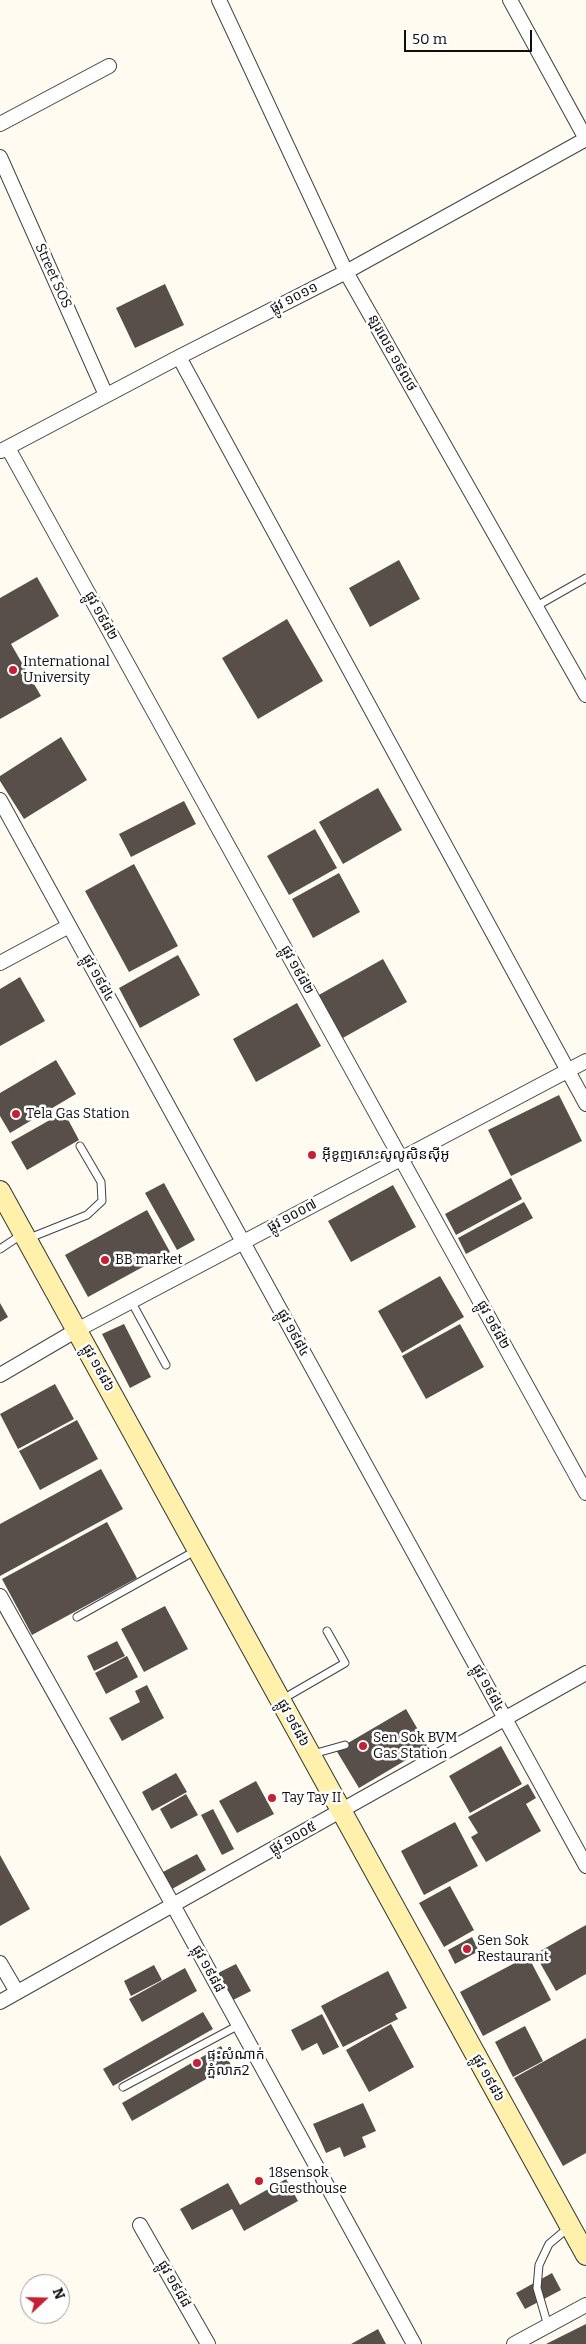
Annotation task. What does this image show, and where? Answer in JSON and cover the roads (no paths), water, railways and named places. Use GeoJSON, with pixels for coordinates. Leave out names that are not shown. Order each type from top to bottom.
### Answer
{"type":"FeatureCollection","features":[{"type":"Feature","properties":{"kind":"main road","name":"ផ្លូវ ១៩៨៦"},"geometry":{"type":"LineString","coordinates":[[2,1198],[77,1330],[586,2255]]}},
{"type":"Feature","properties":{"kind":"street","name":"ន្ឡរលេខ ១៩លថ"},"geometry":{"type":"LineString","coordinates":[[219,0],[346,272],[586,694]]}},
{"type":"Feature","properties":{"kind":"street"},"geometry":{"type":"LineString","coordinates":[[510,0],[586,139]]}},
{"type":"Feature","properties":{"kind":"street"},"geometry":{"type":"LineString","coordinates":[[0,124],[108,66]]}},
{"type":"Feature","properties":{"kind":"street","name":"ផ្លូវ ១០១១"},"geometry":{"type":"LineString","coordinates":[[4,450],[178,357],[346,272],[586,139]]}},
{"type":"Feature","properties":{"kind":"street","name":"Street SOS"},"geometry":{"type":"LineString","coordinates":[[0,156],[106,395]]}},
{"type":"Feature","properties":{"kind":"street"},"geometry":{"type":"LineString","coordinates":[[178,357],[586,1104]]}},
{"type":"Feature","properties":{"kind":"street","name":"ផ្លូវ ១៩៨២"},"geometry":{"type":"LineString","coordinates":[[4,450],[401,1158],[586,1493]]}},
{"type":"Feature","properties":{"kind":"street","name":"ផ្លូវ ១៩៨៤"},"geometry":{"type":"LineString","coordinates":[[0,800],[586,1866]]}},
{"type":"Feature","properties":{"kind":"street"},"geometry":{"type":"LineString","coordinates":[[0,963],[70,926]]}},
{"type":"Feature","properties":{"kind":"street","name":"ផ្លូវ ១០០៧"},"geometry":{"type":"LineString","coordinates":[[0,1375],[131,1301],[586,1061]]}},
{"type":"Feature","properties":{"kind":"street","name":"ផ្លុវ ១៩៨៨"},"geometry":{"type":"LineString","coordinates":[[0,1596],[173,1905],[414,2344]]}},
{"type":"Feature","properties":{"kind":"street","name":"ផ្លូវ ១០០៥"},"geometry":{"type":"LineString","coordinates":[[0,2002],[342,1811],[380,1786],[586,1673]]}},
{"type":"Feature","properties":{"kind":"street"},"geometry":{"type":"LineString","coordinates":[[0,1963],[17,1992]]}},
{"type":"Feature","properties":{"kind":"street","name":"ផ្លូវ ១៩៨៨"},"geometry":{"type":"LineString","coordinates":[[140,2225],[208,2344]]}},
{"type":"Feature","properties":{"kind":"street"},"geometry":{"type":"LineString","coordinates":[[514,2344],[586,2304]]}},
{"type":"Feature","properties":{"kind":"lane"},"geometry":{"type":"LineString","coordinates":[[535,607],[586,578]]}},
{"type":"Feature","properties":{"kind":"lane"},"geometry":{"type":"LineString","coordinates":[[0,1249],[25,1236],[87,1215],[102,1201],[101,1182],[80,1146]]}},
{"type":"Feature","properties":{"kind":"lane"},"geometry":{"type":"LineString","coordinates":[[131,1301],[166,1365]]}},
{"type":"Feature","properties":{"kind":"lane"},"geometry":{"type":"LineString","coordinates":[[77,1617],[198,1550]]}},
{"type":"Feature","properties":{"kind":"lane"},"geometry":{"type":"LineString","coordinates":[[281,1700],[344,1663],[327,1631]]}},
{"type":"Feature","properties":{"kind":"lane"},"geometry":{"type":"LineString","coordinates":[[311,1755],[345,1745]]}},
{"type":"Feature","properties":{"kind":"lane"},"geometry":{"type":"LineString","coordinates":[[123,2087],[239,2025]]}},
{"type":"Feature","properties":{"kind":"lane"},"geometry":{"type":"LineString","coordinates":[[548,2326],[537,2288],[538,2265],[549,2244],[570,2226]]}},
{"type":"Feature","properties":{"kind":"place","name":"International University"},"geometry":{"type":"Point","coordinates":[13,670]}},
{"type":"Feature","properties":{"kind":"place","name":"Tela Gas Station"},"geometry":{"type":"Point","coordinates":[16,1114]}},
{"type":"Feature","properties":{"kind":"place","name":"អ៊ីខូញសោះសូលូសិនស៊ីអូ"},"geometry":{"type":"Point","coordinates":[312,1155]}},
{"type":"Feature","properties":{"kind":"place","name":"BB market"},"geometry":{"type":"Point","coordinates":[105,1260]}},
{"type":"Feature","properties":{"kind":"place","name":"Sen Sok BVM Gas Station"},"geometry":{"type":"Point","coordinates":[363,1746]}},
{"type":"Feature","properties":{"kind":"place","name":"Tay Tay II"},"geometry":{"type":"Point","coordinates":[272,1798]}},
{"type":"Feature","properties":{"kind":"place","name":"Sen Sok Restaurant"},"geometry":{"type":"Point","coordinates":[467,1949]}},
{"type":"Feature","properties":{"kind":"place","name":"ផ្ទះសំណាក់ ភ្នំលាភ2"},"geometry":{"type":"Point","coordinates":[197,2063]}},
{"type":"Feature","properties":{"kind":"place","name":"18sensok Guesthouse"},"geometry":{"type":"Point","coordinates":[259,2181]}}]}
